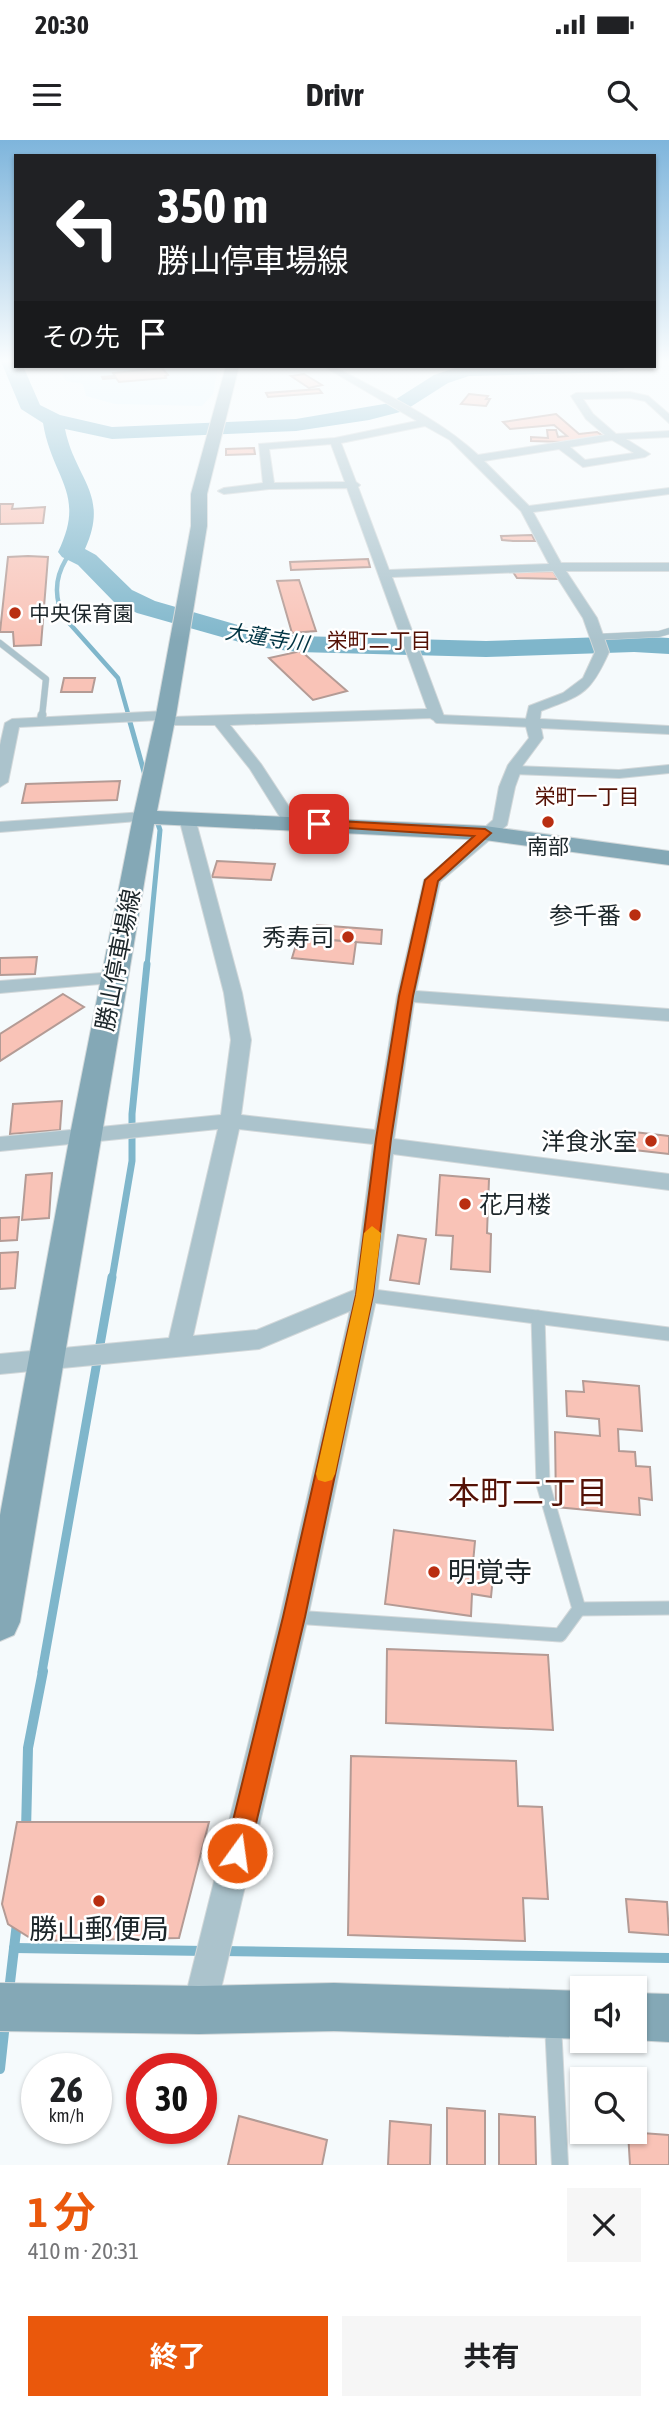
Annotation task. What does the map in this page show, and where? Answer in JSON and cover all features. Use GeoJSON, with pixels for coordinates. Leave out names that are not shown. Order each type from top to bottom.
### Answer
{"type":"FeatureCollection","features":[{"type":"Feature","properties":{"kind":"street","name":"勝山停車場線"},"geometry":{"type":"LineString","coordinates":[[0,1622],[85,1135],[166,718],[199,526],[199,494],[210,454]]}},
{"type":"Feature","properties":{"kind":"street"},"geometry":{"type":"LineString","coordinates":[[263,454],[269,486]]}},
{"type":"Feature","properties":{"kind":"street"},"geometry":{"type":"LineString","coordinates":[[0,782],[12,723],[166,718],[219,721],[436,716],[340,454]]}},
{"type":"Feature","properties":{"kind":"street"},"geometry":{"type":"LineString","coordinates":[[199,2010],[294,1617],[365,1295],[383,1142],[406,996],[432,880],[501,822],[507,787],[514,770],[536,738],[532,723],[534,709],[568,696],[589,680],[602,652],[590,618],[557,567],[526,510],[470,454]]}},
{"type":"Feature","properties":{"kind":"street"},"geometry":{"type":"LineString","coordinates":[[475,459],[512,454]]}},
{"type":"Feature","properties":{"kind":"street"},"geometry":{"type":"LineString","coordinates":[[571,454],[583,464],[644,454]]}},
{"type":"Feature","properties":{"kind":"street"},"geometry":{"type":"LineString","coordinates":[[224,491],[269,486],[354,485]]}},
{"type":"Feature","properties":{"kind":"street"},"geometry":{"type":"LineString","coordinates":[[526,510],[669,491]]}},
{"type":"Feature","properties":{"kind":"street"},"geometry":{"type":"LineString","coordinates":[[385,574],[557,567],[669,568]]}},
{"type":"Feature","properties":{"kind":"street"},"geometry":{"type":"LineString","coordinates":[[219,721],[256,768],[291,822]]}},
{"type":"Feature","properties":{"kind":"street"},"geometry":{"type":"LineString","coordinates":[[532,723],[669,730]]}},
{"type":"Feature","properties":{"kind":"street"},"geometry":{"type":"LineString","coordinates":[[0,828],[145,817],[291,822],[485,833],[669,859]]}},
{"type":"Feature","properties":{"kind":"street"},"geometry":{"type":"LineString","coordinates":[[179,1348],[230,1121],[241,1040],[233,993],[187,818]]}},
{"type":"Feature","properties":{"kind":"street"},"geometry":{"type":"LineString","coordinates":[[0,987],[114,978]]}},
{"type":"Feature","properties":{"kind":"street"},"geometry":{"type":"LineString","coordinates":[[406,996],[669,1015]]}},
{"type":"Feature","properties":{"kind":"street"},"geometry":{"type":"LineString","coordinates":[[0,1144],[230,1121],[669,1182]]}},
{"type":"Feature","properties":{"kind":"street"},"geometry":{"type":"LineString","coordinates":[[0,1364],[259,1339],[365,1295]]}},
{"type":"Feature","properties":{"kind":"street"},"geometry":{"type":"LineString","coordinates":[[0,2007],[199,2010],[334,2007],[568,2014]]}},
{"type":"Feature","properties":{"kind":"street"},"geometry":{"type":"LineString","coordinates":[[647,2017],[669,2018]]}},
{"type":"Feature","properties":{"kind":"lane"},"geometry":{"type":"LineString","coordinates":[[597,637],[659,634],[669,631]]}},
{"type":"Feature","properties":{"kind":"lane"},"geometry":{"type":"LineString","coordinates":[[0,643],[46,679],[41,722]]}},
{"type":"Feature","properties":{"kind":"lane"},"geometry":{"type":"LineString","coordinates":[[436,716],[532,723]]}},
{"type":"Feature","properties":{"kind":"lane"},"geometry":{"type":"LineString","coordinates":[[514,770],[619,774],[669,769]]}},
{"type":"Feature","properties":{"kind":"lane"},"geometry":{"type":"LineString","coordinates":[[365,1295],[669,1334]]}},
{"type":"Feature","properties":{"kind":"lane"},"geometry":{"type":"LineString","coordinates":[[538,1317],[543,1484],[579,1609]]}},
{"type":"Feature","properties":{"kind":"lane"},"geometry":{"type":"LineString","coordinates":[[579,1609],[669,1608]]}},
{"type":"Feature","properties":{"kind":"lane"},"geometry":{"type":"LineString","coordinates":[[294,1617],[560,1635],[579,1609]]}},
{"type":"Feature","properties":{"kind":"lane"},"geometry":{"type":"LineString","coordinates":[[560,2165],[568,2014]]}},
{"type":"Feature","properties":{"kind":"building"},"geometry":{"type":"Polygon","coordinates":[[[0,504],[13,504],[12,509],[45,507],[43,523],[0,524],[0,504]]]}},
{"type":"Feature","properties":{"kind":"building"},"geometry":{"type":"Polygon","coordinates":[[[532,535],[535,541],[502,540],[501,536],[532,535]]]}},
{"type":"Feature","properties":{"kind":"building"},"geometry":{"type":"Polygon","coordinates":[[[8,557],[48,557],[41,645],[14,646],[13,632],[0,632],[8,557]]]}},
{"type":"Feature","properties":{"kind":"building"},"geometry":{"type":"Polygon","coordinates":[[[368,559],[370,567],[291,570],[290,562],[368,559]]]}},
{"type":"Feature","properties":{"kind":"building"},"geometry":{"type":"Polygon","coordinates":[[[553,571],[558,579],[517,578],[513,572],[553,571]]]}},
{"type":"Feature","properties":{"kind":"building"},"geometry":{"type":"Polygon","coordinates":[[[299,580],[316,631],[292,633],[277,581],[299,580]]]}},
{"type":"Feature","properties":{"kind":"building"},"geometry":{"type":"Polygon","coordinates":[[[301,651],[347,691],[313,700],[269,658],[301,651]]]}},
{"type":"Feature","properties":{"kind":"building"},"geometry":{"type":"Polygon","coordinates":[[[64,678],[95,678],[92,692],[61,692],[64,678]]]}},
{"type":"Feature","properties":{"kind":"building"},"geometry":{"type":"Polygon","coordinates":[[[120,781],[117,800],[22,803],[26,784],[120,781]]]}},
{"type":"Feature","properties":{"kind":"building"},"geometry":{"type":"Polygon","coordinates":[[[217,861],[275,864],[271,880],[212,877],[217,861]]]}},
{"type":"Feature","properties":{"kind":"building"},"geometry":{"type":"Polygon","coordinates":[[[317,925],[382,930],[381,944],[314,939],[317,925]]]}},
{"type":"Feature","properties":{"kind":"building"},"geometry":{"type":"Polygon","coordinates":[[[301,938],[356,942],[353,964],[292,958],[295,948],[304,949],[299,947],[301,938]]]}},
{"type":"Feature","properties":{"kind":"building"},"geometry":{"type":"Polygon","coordinates":[[[37,957],[35,974],[0,975],[0,958],[37,957]]]}},
{"type":"Feature","properties":{"kind":"building"},"geometry":{"type":"Polygon","coordinates":[[[63,994],[84,1007],[0,1061],[0,1034],[63,994]]]}},
{"type":"Feature","properties":{"kind":"building"},"geometry":{"type":"Polygon","coordinates":[[[62,1101],[60,1130],[10,1134],[13,1104],[62,1101]]]}},
{"type":"Feature","properties":{"kind":"building"},"geometry":{"type":"Polygon","coordinates":[[[625,1131],[669,1136],[669,1154],[626,1149],[625,1131]]]}},
{"type":"Feature","properties":{"kind":"building"},"geometry":{"type":"Polygon","coordinates":[[[52,1173],[49,1218],[22,1220],[26,1175],[52,1173]]]}},
{"type":"Feature","properties":{"kind":"building"},"geometry":{"type":"Polygon","coordinates":[[[440,1175],[489,1179],[487,1233],[491,1234],[490,1272],[451,1269],[453,1236],[436,1235],[440,1175]]]}},
{"type":"Feature","properties":{"kind":"building"},"geometry":{"type":"Polygon","coordinates":[[[19,1217],[17,1240],[0,1241],[0,1218],[19,1217]]]}},
{"type":"Feature","properties":{"kind":"building"},"geometry":{"type":"Polygon","coordinates":[[[398,1235],[426,1239],[419,1284],[390,1280],[398,1235]]]}},
{"type":"Feature","properties":{"kind":"building"},"geometry":{"type":"Polygon","coordinates":[[[18,1252],[15,1288],[0,1289],[0,1253],[18,1252]]]}},
{"type":"Feature","properties":{"kind":"building"},"geometry":{"type":"Polygon","coordinates":[[[583,1381],[639,1386],[642,1431],[618,1429],[619,1451],[635,1452],[636,1466],[650,1467],[652,1500],[639,1498],[640,1515],[556,1507],[555,1432],[600,1436],[599,1419],[567,1416],[566,1391],[584,1392],[583,1381]]]}},
{"type":"Feature","properties":{"kind":"building"},"geometry":{"type":"Polygon","coordinates":[[[394,1530],[475,1541],[473,1563],[494,1566],[491,1597],[472,1594],[471,1616],[385,1604],[394,1530]]]}},
{"type":"Feature","properties":{"kind":"building"},"geometry":{"type":"Polygon","coordinates":[[[387,1649],[548,1655],[553,1730],[386,1723],[387,1649]]]}},
{"type":"Feature","properties":{"kind":"building"},"geometry":{"type":"Polygon","coordinates":[[[351,1756],[516,1761],[518,1806],[542,1807],[548,1899],[523,1898],[525,1941],[348,1935],[351,1756]]]}},
{"type":"Feature","properties":{"kind":"building"},"geometry":{"type":"Polygon","coordinates":[[[17,1822],[209,1822],[179,1938],[35,1941],[8,1924],[2,1904],[17,1822]]]}},
{"type":"Feature","properties":{"kind":"building"},"geometry":{"type":"Polygon","coordinates":[[[626,1899],[667,1902],[669,1935],[629,1932],[626,1899]]]}},
{"type":"Feature","properties":{"kind":"building"},"geometry":{"type":"Polygon","coordinates":[[[447,2108],[485,2111],[485,2165],[447,2165],[447,2108]]]}},
{"type":"Feature","properties":{"kind":"building"},"geometry":{"type":"Polygon","coordinates":[[[499,2114],[535,2117],[536,2165],[499,2165],[499,2114]]]}},
{"type":"Feature","properties":{"kind":"building"},"geometry":{"type":"Polygon","coordinates":[[[239,2116],[327,2140],[322,2165],[228,2165],[239,2116]]]}},
{"type":"Feature","properties":{"kind":"building"},"geometry":{"type":"Polygon","coordinates":[[[390,2121],[431,2125],[430,2165],[388,2165],[390,2121]]]}},
{"type":"Feature","properties":{"kind":"building"},"geometry":{"type":"Polygon","coordinates":[[[647,2133],[669,2135],[669,2165],[630,2165],[629,2144],[647,2144],[647,2133]]]}},
{"type":"Feature","properties":{"kind":"waterway","name":"大蓮寺川"},"geometry":{"type":"LineString","coordinates":[[61,454],[76,485],[83,515],[80,532],[71,552],[87,560],[123,596],[146,607],[257,639],[298,644],[486,649],[634,644],[669,646]]}},
{"type":"Feature","properties":{"kind":"waterway"},"geometry":{"type":"LineString","coordinates":[[71,552],[57,582],[62,615],[118,678],[129,717]]}},
{"type":"Feature","properties":{"kind":"waterway"},"geometry":{"type":"LineString","coordinates":[[128,715],[146,779]]}},
{"type":"Feature","properties":{"kind":"waterway"},"geometry":{"type":"LineString","coordinates":[[147,966],[160,830],[156,818]]}},
{"type":"Feature","properties":{"kind":"waterway"},"geometry":{"type":"LineString","coordinates":[[112,1279],[132,1161],[132,1114],[147,964]]}},
{"type":"Feature","properties":{"kind":"waterway"},"geometry":{"type":"LineString","coordinates":[[42,1672],[112,1277]]}},
{"type":"Feature","properties":{"kind":"waterway"},"geometry":{"type":"LineString","coordinates":[[26,1831],[28,1748],[43,1671]]}},
{"type":"Feature","properties":{"kind":"waterway"},"geometry":{"type":"LineString","coordinates":[[14,1948],[17,1923]]}},
{"type":"Feature","properties":{"kind":"waterway"},"geometry":{"type":"LineString","coordinates":[[9,1991],[14,1948]]}},
{"type":"Feature","properties":{"kind":"waterway"},"geometry":{"type":"LineString","coordinates":[[14,1948],[206,1951]]}},
{"type":"Feature","properties":{"kind":"waterway"},"geometry":{"type":"LineString","coordinates":[[221,1951],[669,1958]]}},
{"type":"Feature","properties":{"kind":"waterway"},"geometry":{"type":"LineString","coordinates":[[0,2069],[5,2023]]}},
{"type":"Feature","properties":{"kind":"slow traffic"},"geometry":{"type":"LineString","coordinates":[[325,1474],[365,1295],[372,1233]]}},
{"type":"Feature","properties":{"kind":"place","name":"中央保育園"},"geometry":{"type":"Point","coordinates":[15,613]}},
{"type":"Feature","properties":{"kind":"place","name":"南部"},"geometry":{"type":"Point","coordinates":[548,822]}},
{"type":"Feature","properties":{"kind":"place","name":"参千番"},"geometry":{"type":"Point","coordinates":[635,915]}},
{"type":"Feature","properties":{"kind":"place","name":"秀寿司"},"geometry":{"type":"Point","coordinates":[348,937]}},
{"type":"Feature","properties":{"kind":"place","name":"洋食氷室"},"geometry":{"type":"Point","coordinates":[651,1141]}},
{"type":"Feature","properties":{"kind":"place","name":"花月楼"},"geometry":{"type":"Point","coordinates":[465,1204]}},
{"type":"Feature","properties":{"kind":"place","name":"明覚寺"},"geometry":{"type":"Point","coordinates":[434,1572]}},
{"type":"Feature","properties":{"kind":"place","name":"勝山郵便局"},"geometry":{"type":"Point","coordinates":[99,1901]}},
{"type":"Feature","properties":{"kind":"district","name":"栄町二丁目"},"geometry":{"type":"Point","coordinates":[379,640]}},
{"type":"Feature","properties":{"kind":"district","name":"栄町一丁目"},"geometry":{"type":"Point","coordinates":[587,796]}},
{"type":"Feature","properties":{"kind":"district","name":"本町二丁目"},"geometry":{"type":"Point","coordinates":[528,1492]}},
{"type":"Feature","properties":{"kind":"route"},"geometry":{"type":"LineString","coordinates":[[237,1853],[294,1617],[365,1295],[383,1139],[406,996],[432,880],[485,833],[319,824]]}}]}
